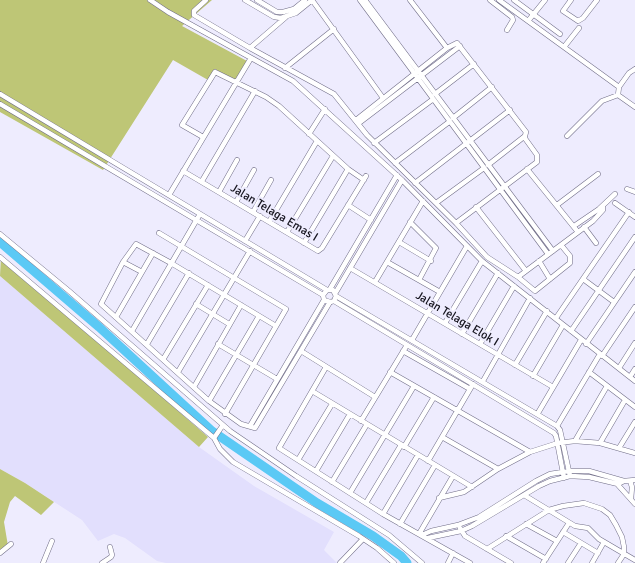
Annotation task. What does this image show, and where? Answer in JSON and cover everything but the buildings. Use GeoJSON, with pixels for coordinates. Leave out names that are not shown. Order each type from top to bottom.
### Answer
{"type":"FeatureCollection","features":[{"type":"Feature","properties":{"kind":"street"},"geometry":{"type":"LineString","coordinates":[[150,0],[168,12],[293,81],[402,180],[482,261],[635,381]]}},
{"type":"Feature","properties":{"kind":"street"},"geometry":{"type":"LineString","coordinates":[[206,0],[194,11],[194,15],[285,68],[334,94],[358,121],[374,143],[456,223],[487,257],[518,277],[533,291],[571,261],[570,256],[561,245]]}},
{"type":"Feature","properties":{"kind":"street"},"geometry":{"type":"LineString","coordinates":[[245,0],[274,17],[286,18]]}},
{"type":"Feature","properties":{"kind":"street"},"geometry":{"type":"LineString","coordinates":[[257,0],[277,12],[286,12],[294,9],[305,0]]}},
{"type":"Feature","properties":{"kind":"street"},"geometry":{"type":"LineString","coordinates":[[250,48],[286,18],[296,13],[312,0],[383,98]]}},
{"type":"Feature","properties":{"kind":"street"},"geometry":{"type":"LineString","coordinates":[[360,0],[417,75],[435,94],[451,120]]}},
{"type":"Feature","properties":{"kind":"street"},"geometry":{"type":"LineString","coordinates":[[365,0],[417,75],[432,100],[451,120],[486,166],[500,190],[551,253]]}},
{"type":"Feature","properties":{"kind":"street"},"geometry":{"type":"LineString","coordinates":[[410,0],[447,48]]}},
{"type":"Feature","properties":{"kind":"street"},"geometry":{"type":"LineString","coordinates":[[490,0],[513,20],[507,30]]}},
{"type":"Feature","properties":{"kind":"street"},"geometry":{"type":"LineString","coordinates":[[499,0],[619,87]]}},
{"type":"Feature","properties":{"kind":"street"},"geometry":{"type":"LineString","coordinates":[[514,0],[560,34]]}},
{"type":"Feature","properties":{"kind":"street"},"geometry":{"type":"LineString","coordinates":[[528,21],[545,0]]}},
{"type":"Feature","properties":{"kind":"street"},"geometry":{"type":"LineString","coordinates":[[571,0],[563,11],[578,21],[583,18],[597,0]]}},
{"type":"Feature","properties":{"kind":"street"},"geometry":{"type":"LineString","coordinates":[[286,12],[286,18]]}},
{"type":"Feature","properties":{"kind":"street"},"geometry":{"type":"LineString","coordinates":[[564,47],[578,28]]}},
{"type":"Feature","properties":{"kind":"street"},"geometry":{"type":"LineString","coordinates":[[285,68],[334,29]]}},
{"type":"Feature","properties":{"kind":"street"},"geometry":{"type":"LineString","coordinates":[[358,121],[417,75],[447,48],[455,43],[460,46],[526,130],[526,134],[436,203]]}},
{"type":"Feature","properties":{"kind":"street"},"geometry":{"type":"LineString","coordinates":[[358,121],[383,98],[460,46]]}},
{"type":"Feature","properties":{"kind":"street"},"geometry":{"type":"LineString","coordinates":[[169,195],[251,58]]}},
{"type":"Feature","properties":{"kind":"street"},"geometry":{"type":"LineString","coordinates":[[435,94],[474,64]]}},
{"type":"Feature","properties":{"kind":"street"},"geometry":{"type":"LineString","coordinates":[[618,95],[619,87],[629,73],[635,69]]}},
{"type":"Feature","properties":{"kind":"street"},"geometry":{"type":"LineString","coordinates":[[203,137],[182,126],[215,72],[237,82],[279,106],[348,169],[304,242]]}},
{"type":"Feature","properties":{"kind":"street"},"geometry":{"type":"LineString","coordinates":[[395,163],[492,87]]}},
{"type":"Feature","properties":{"kind":"street"},"geometry":{"type":"LineString","coordinates":[[202,181],[255,92]]}},
{"type":"Feature","properties":{"kind":"street"},"geometry":{"type":"LineString","coordinates":[[0,94],[245,241],[538,413],[557,426],[560,430],[570,476]]}},
{"type":"Feature","properties":{"kind":"street"},"geometry":{"type":"LineString","coordinates":[[618,95],[635,107]]}},
{"type":"Feature","properties":{"kind":"street"},"geometry":{"type":"LineString","coordinates":[[567,136],[602,101],[618,95]]}},
{"type":"Feature","properties":{"kind":"street"},"geometry":{"type":"LineString","coordinates":[[374,143],[432,100]]}},
{"type":"Feature","properties":{"kind":"street"},"geometry":{"type":"LineString","coordinates":[[0,104],[250,252],[324,298],[407,345],[554,433],[558,443],[564,478]]}},
{"type":"Feature","properties":{"kind":"street"},"geometry":{"type":"LineString","coordinates":[[309,134],[324,109]]}},
{"type":"Feature","properties":{"kind":"street"},"geometry":{"type":"LineString","coordinates":[[415,183],[510,110]]}},
{"type":"Feature","properties":{"kind":"street"},"geometry":{"type":"LineString","coordinates":[[456,223],[538,162],[538,158],[524,137]]}},
{"type":"Feature","properties":{"kind":"street"},"geometry":{"type":"LineString","coordinates":[[269,222],[317,141]]}},
{"type":"Feature","properties":{"kind":"street"},"geometry":{"type":"LineString","coordinates":[[287,232],[333,156]]}},
{"type":"Feature","properties":{"kind":"street"},"geometry":{"type":"LineString","coordinates":[[219,192],[237,160]]}},
{"type":"Feature","properties":{"kind":"street"},"geometry":{"type":"LineString","coordinates":[[486,166],[505,186],[551,253]]}},
{"type":"Feature","properties":{"kind":"street","name":"Jalan Telaga Emas I"},"geometry":{"type":"LineString","coordinates":[[183,171],[316,250],[321,250],[365,178],[348,169]]}},
{"type":"Feature","properties":{"kind":"street"},"geometry":{"type":"LineString","coordinates":[[527,169],[578,232]]}},
{"type":"Feature","properties":{"kind":"street"},"geometry":{"type":"LineString","coordinates":[[236,202],[254,170]]}},
{"type":"Feature","properties":{"kind":"street"},"geometry":{"type":"LineString","coordinates":[[557,206],[598,174]]}},
{"type":"Feature","properties":{"kind":"street"},"geometry":{"type":"LineString","coordinates":[[250,426],[396,175]]}},
{"type":"Feature","properties":{"kind":"street"},"geometry":{"type":"LineString","coordinates":[[253,212],[271,180]]}},
{"type":"Feature","properties":{"kind":"street"},"geometry":{"type":"LineString","coordinates":[[276,326],[189,273],[136,244],[123,262],[101,304],[164,358],[209,401],[241,424],[256,428],[301,351],[332,302],[350,268],[402,180]]}},
{"type":"Feature","properties":{"kind":"street"},"geometry":{"type":"LineString","coordinates":[[627,189],[635,192]]}},
{"type":"Feature","properties":{"kind":"street"},"geometry":{"type":"LineString","coordinates":[[574,226],[603,206],[615,194]]}},
{"type":"Feature","properties":{"kind":"street"},"geometry":{"type":"LineString","coordinates":[[375,282],[423,201]]}},
{"type":"Feature","properties":{"kind":"street"},"geometry":{"type":"LineString","coordinates":[[615,203],[635,217]]}},
{"type":"Feature","properties":{"kind":"street"},"geometry":{"type":"LineString","coordinates":[[348,205],[371,220]]}},
{"type":"Feature","properties":{"kind":"street"},"geometry":{"type":"LineString","coordinates":[[518,277],[599,215],[603,210],[603,206]]}},
{"type":"Feature","properties":{"kind":"street"},"geometry":{"type":"LineString","coordinates":[[476,207],[526,271]]}},
{"type":"Feature","properties":{"kind":"street"},"geometry":{"type":"LineString","coordinates":[[556,318],[629,212]]}},
{"type":"Feature","properties":{"kind":"street"},"geometry":{"type":"LineString","coordinates":[[132,331],[200,214]]}},
{"type":"Feature","properties":{"kind":"street"},"geometry":{"type":"LineString","coordinates":[[245,241],[260,216]]}},
{"type":"Feature","properties":{"kind":"street"},"geometry":{"type":"LineString","coordinates":[[410,222],[436,248],[431,261],[419,280]]}},
{"type":"Feature","properties":{"kind":"street"},"geometry":{"type":"LineString","coordinates":[[584,227],[596,243]]}},
{"type":"Feature","properties":{"kind":"street"},"geometry":{"type":"LineString","coordinates":[[159,233],[285,307],[286,311],[226,414]]}},
{"type":"Feature","properties":{"kind":"street"},"geometry":{"type":"LineString","coordinates":[[0,234],[69,291],[222,427],[389,534],[422,563]]}},
{"type":"Feature","properties":{"kind":"street"},"geometry":{"type":"LineString","coordinates":[[571,331],[635,237]]}},
{"type":"Feature","properties":{"kind":"street"},"geometry":{"type":"LineString","coordinates":[[399,242],[431,261]]}},
{"type":"Feature","properties":{"kind":"street"},"geometry":{"type":"LineString","coordinates":[[412,340],[467,246]]}},
{"type":"Feature","properties":{"kind":"street"},"geometry":{"type":"LineString","coordinates":[[178,372],[250,252]]}},
{"type":"Feature","properties":{"kind":"street"},"geometry":{"type":"LineString","coordinates":[[116,317],[153,253]]}},
{"type":"Feature","properties":{"kind":"street"},"geometry":{"type":"LineString","coordinates":[[0,257],[215,437],[220,449],[233,462],[363,538],[394,563]]}},
{"type":"Feature","properties":{"kind":"street"},"geometry":{"type":"LineString","coordinates":[[445,323],[482,261]]}},
{"type":"Feature","properties":{"kind":"street"},"geometry":{"type":"LineString","coordinates":[[539,261],[550,279]]}},
{"type":"Feature","properties":{"kind":"street"},"geometry":{"type":"LineString","coordinates":[[123,262],[142,272]]}},
{"type":"Feature","properties":{"kind":"street"},"geometry":{"type":"LineString","coordinates":[[387,262],[440,292]]}},
{"type":"Feature","properties":{"kind":"street","name":"Jalan Telaga Elok I"},"geometry":{"type":"LineString","coordinates":[[350,268],[553,387]]}},
{"type":"Feature","properties":{"kind":"street"},"geometry":{"type":"LineString","coordinates":[[586,344],[635,272]]}},
{"type":"Feature","properties":{"kind":"street"},"geometry":{"type":"LineString","coordinates":[[147,344],[189,273]]}},
{"type":"Feature","properties":{"kind":"street"},"geometry":{"type":"LineString","coordinates":[[462,334],[498,273]]}},
{"type":"Feature","properties":{"kind":"street"},"geometry":{"type":"LineString","coordinates":[[583,280],[614,302]]}},
{"type":"Feature","properties":{"kind":"street"},"geometry":{"type":"LineString","coordinates":[[164,358],[208,285]]}},
{"type":"Feature","properties":{"kind":"street"},"geometry":{"type":"LineString","coordinates":[[480,344],[514,286]]}},
{"type":"Feature","properties":{"kind":"street"},"geometry":{"type":"LineString","coordinates":[[483,381],[530,298]]}},
{"type":"Feature","properties":{"kind":"street"},"geometry":{"type":"LineString","coordinates":[[196,304],[229,324]]}},
{"type":"Feature","properties":{"kind":"street"},"geometry":{"type":"LineString","coordinates":[[194,387],[240,305]]}},
{"type":"Feature","properties":{"kind":"street"},"geometry":{"type":"LineString","coordinates":[[557,426],[589,372],[635,307]]}},
{"type":"Feature","properties":{"kind":"street"},"geometry":{"type":"LineString","coordinates":[[515,365],[547,311]]}},
{"type":"Feature","properties":{"kind":"street"},"geometry":{"type":"LineString","coordinates":[[630,314],[635,318]]}},
{"type":"Feature","properties":{"kind":"street"},"geometry":{"type":"LineString","coordinates":[[209,401],[259,316]]}},
{"type":"Feature","properties":{"kind":"street"},"geometry":{"type":"LineString","coordinates":[[533,376],[563,325]]}},
{"type":"Feature","properties":{"kind":"street"},"geometry":{"type":"LineString","coordinates":[[538,413],[581,340]]}},
{"type":"Feature","properties":{"kind":"street"},"geometry":{"type":"LineString","coordinates":[[618,368],[635,343]]}},
{"type":"Feature","properties":{"kind":"street"},"geometry":{"type":"LineString","coordinates":[[218,344],[277,380]]}},
{"type":"Feature","properties":{"kind":"street"},"geometry":{"type":"LineString","coordinates":[[361,421],[407,345]]}},
{"type":"Feature","properties":{"kind":"street"},"geometry":{"type":"LineString","coordinates":[[301,351],[376,397]]}},
{"type":"Feature","properties":{"kind":"street"},"geometry":{"type":"LineString","coordinates":[[403,351],[470,389]]}},
{"type":"Feature","properties":{"kind":"street"},"geometry":{"type":"LineString","coordinates":[[326,367],[279,446],[280,450],[316,471],[382,514],[421,534],[470,563]]}},
{"type":"Feature","properties":{"kind":"street"},"geometry":{"type":"LineString","coordinates":[[630,377],[635,369]]}},
{"type":"Feature","properties":{"kind":"street"},"geometry":{"type":"LineString","coordinates":[[390,372],[530,452]]}},
{"type":"Feature","properties":{"kind":"street"},"geometry":{"type":"LineString","coordinates":[[589,372],[635,407]]}},
{"type":"Feature","properties":{"kind":"street"},"geometry":{"type":"LineString","coordinates":[[428,461],[473,384]]}},
{"type":"Feature","properties":{"kind":"street"},"geometry":{"type":"LineString","coordinates":[[350,493],[414,386]]}},
{"type":"Feature","properties":{"kind":"street"},"geometry":{"type":"LineString","coordinates":[[575,441],[607,386]]}},
{"type":"Feature","properties":{"kind":"street"},"geometry":{"type":"LineString","coordinates":[[312,392],[472,487]]}},
{"type":"Feature","properties":{"kind":"street"},"geometry":{"type":"LineString","coordinates":[[366,503],[434,397]]}},
{"type":"Feature","properties":{"kind":"street"},"geometry":{"type":"LineString","coordinates":[[600,443],[625,400]]}},
{"type":"Feature","properties":{"kind":"street"},"geometry":{"type":"LineString","coordinates":[[298,460],[332,404]]}},
{"type":"Feature","properties":{"kind":"street"},"geometry":{"type":"LineString","coordinates":[[316,471],[350,414]]}},
{"type":"Feature","properties":{"kind":"street"},"geometry":{"type":"LineString","coordinates":[[619,448],[635,422]]}},
{"type":"Feature","properties":{"kind":"street"},"geometry":{"type":"LineString","coordinates":[[332,482],[367,424]]}},
{"type":"Feature","properties":{"kind":"street"},"geometry":{"type":"LineString","coordinates":[[215,437],[222,427]]}},
{"type":"Feature","properties":{"kind":"street"},"geometry":{"type":"LineString","coordinates":[[442,437],[498,469]]}},
{"type":"Feature","properties":{"kind":"street"},"geometry":{"type":"LineString","coordinates":[[439,498],[457,494],[472,487],[498,469],[530,452],[558,443],[575,441],[600,443],[635,453]]}},
{"type":"Feature","properties":{"kind":"street"},"geometry":{"type":"LineString","coordinates":[[382,514],[418,455]]}},
{"type":"Feature","properties":{"kind":"street"},"geometry":{"type":"LineString","coordinates":[[400,524],[435,465]]}},
{"type":"Feature","properties":{"kind":"street"},"geometry":{"type":"LineString","coordinates":[[421,534],[458,525],[479,517],[536,481],[550,474],[569,470],[589,471],[620,481],[635,504]]}},
{"type":"Feature","properties":{"kind":"street"},"geometry":{"type":"LineString","coordinates":[[421,534],[439,498],[453,476]]}},
{"type":"Feature","properties":{"kind":"street"},"geometry":{"type":"LineString","coordinates":[[428,538],[461,531],[487,518],[539,486],[570,476],[633,481],[631,499]]}},
{"type":"Feature","properties":{"kind":"street"},"geometry":{"type":"LineString","coordinates":[[524,495],[569,523],[575,526],[588,528],[604,542],[635,560]]}},
{"type":"Feature","properties":{"kind":"street"},"geometry":{"type":"LineString","coordinates":[[487,549],[549,510],[584,503],[602,509],[610,515],[622,537],[624,554],[618,563]]}},
{"type":"Feature","properties":{"kind":"street"},"geometry":{"type":"LineString","coordinates":[[506,536],[545,561],[569,523]]}},
{"type":"Feature","properties":{"kind":"street"},"geometry":{"type":"LineString","coordinates":[[526,524],[557,541]]}},
{"type":"Feature","properties":{"kind":"street"},"geometry":{"type":"LineString","coordinates":[[458,525],[461,531],[470,540],[511,563]]}},
{"type":"Feature","properties":{"kind":"street"},"geometry":{"type":"LineString","coordinates":[[563,532],[598,553]]}},
{"type":"Feature","properties":{"kind":"street"},"geometry":{"type":"LineString","coordinates":[[340,563],[363,538]]}},
{"type":"Feature","properties":{"kind":"street"},"geometry":{"type":"LineString","coordinates":[[43,563],[52,541]]}},
{"type":"Feature","properties":{"kind":"street"},"geometry":{"type":"LineString","coordinates":[[592,563],[604,542]]}},
{"type":"Feature","properties":{"kind":"street"},"geometry":{"type":"LineString","coordinates":[[568,563],[581,543]]}},
{"type":"Feature","properties":{"kind":"street"},"geometry":{"type":"LineString","coordinates":[[0,553],[12,544]]}},
{"type":"Feature","properties":{"kind":"street"},"geometry":{"type":"LineString","coordinates":[[102,563],[111,558],[112,555],[110,548]]}},
{"type":"Feature","properties":{"kind":"street"},"geometry":{"type":"LineString","coordinates":[[448,563],[453,553]]}},
{"type":"Feature","properties":{"kind":"shaded area"},"geometry":{"type":"Polygon","coordinates":[[[0,276],[199,447],[254,486],[334,532],[324,550],[337,563],[166,563],[157,561],[125,538],[114,534],[98,541],[82,520],[25,483],[0,469],[0,276]]]}},
{"type":"Feature","properties":{"kind":"green space"},"geometry":{"type":"Polygon","coordinates":[[[0,0],[212,0],[182,26],[247,61],[235,81],[215,69],[208,80],[173,60],[103,170],[0,112],[0,0]]]}},
{"type":"Feature","properties":{"kind":"green space"},"geometry":{"type":"Polygon","coordinates":[[[1,256],[208,437],[199,447],[0,276],[1,256]]]}},
{"type":"Feature","properties":{"kind":"green space"},"geometry":{"type":"Polygon","coordinates":[[[0,469],[54,502],[41,515],[15,496],[10,502],[4,522],[8,546],[0,554],[0,469]]]}},
{"type":"Feature","properties":{"kind":"waterway"},"geometry":{"type":"LineString","coordinates":[[0,242],[99,327],[212,431],[317,503],[373,536],[401,556],[407,563]]}}]}
